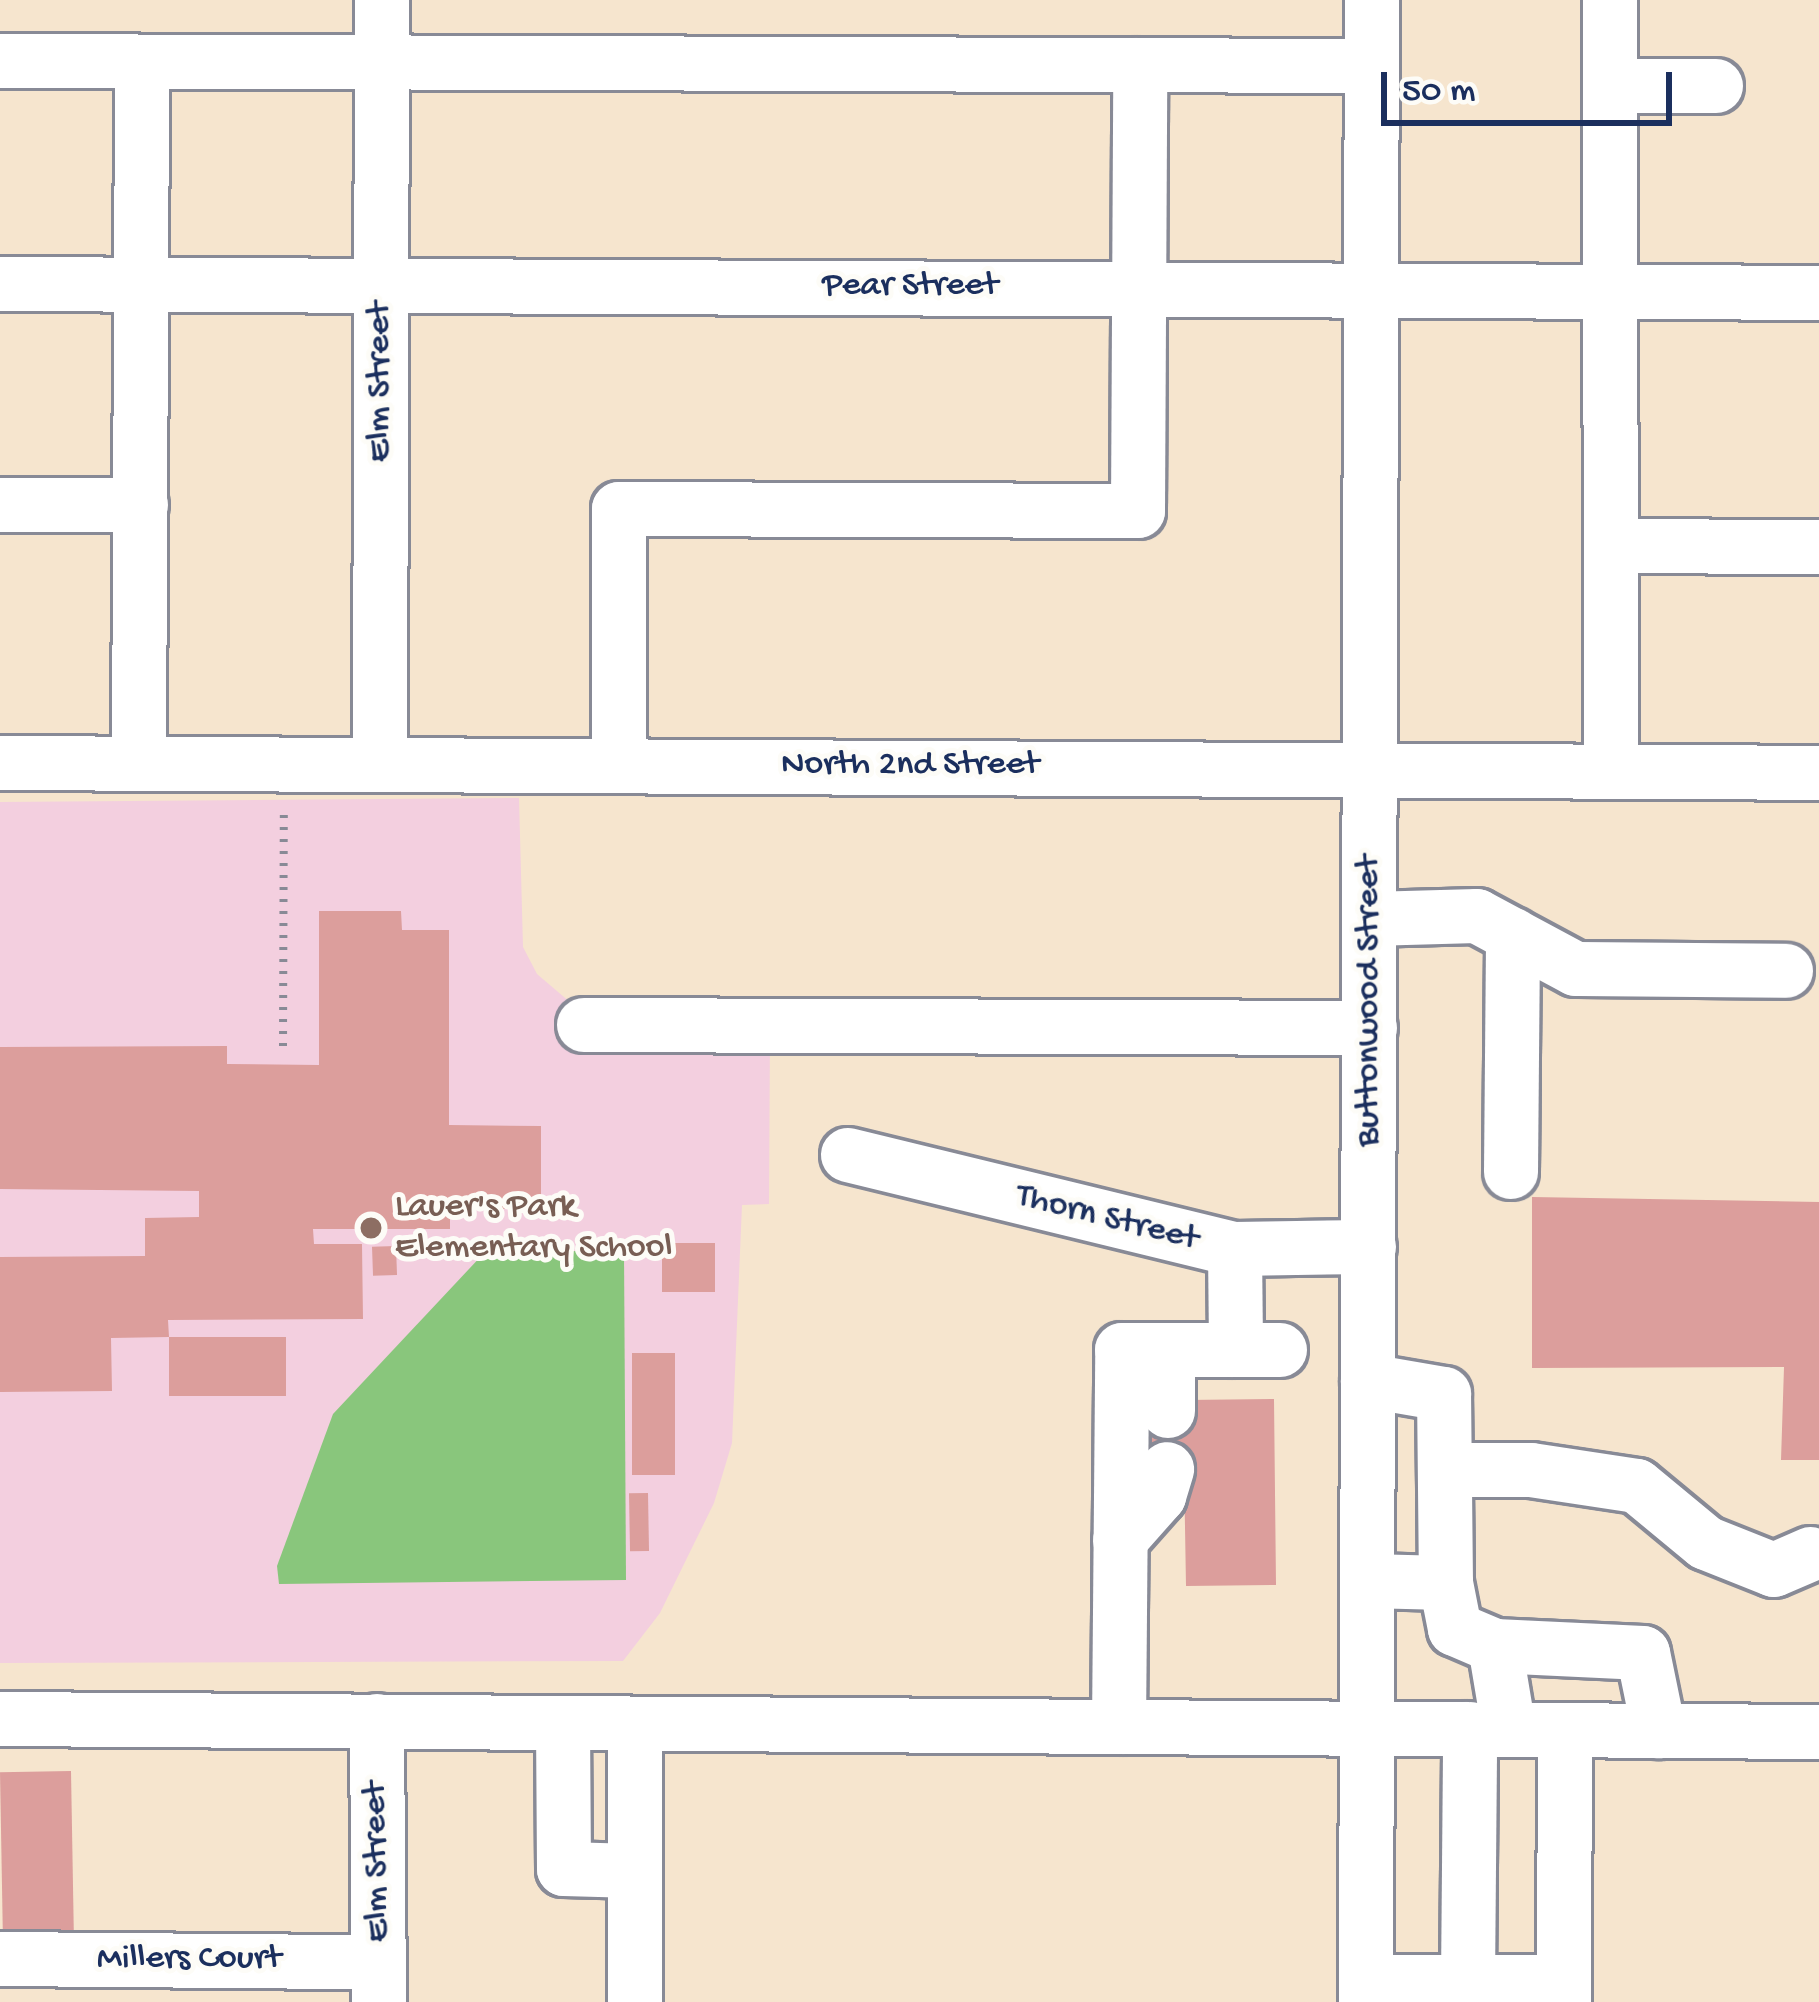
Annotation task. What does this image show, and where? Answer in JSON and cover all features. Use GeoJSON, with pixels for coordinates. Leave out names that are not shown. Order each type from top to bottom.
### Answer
{"type":"FeatureCollection","features":[{"type":"Feature","properties":{"kind":"street","name":"Elm Street"},"geometry":{"type":"LineString","coordinates":[[380,764],[382,0]]}},
{"type":"Feature","properties":{"kind":"street","name":"Buttonwood Street"},"geometry":{"type":"LineString","coordinates":[[1366,1992],[1372,0]]}},
{"type":"Feature","properties":{"kind":"street"},"geometry":{"type":"LineString","coordinates":[[1610,0],[1610,772]]}},
{"type":"Feature","properties":{"kind":"street"},"geometry":{"type":"LineString","coordinates":[[0,61],[1372,66]]}},
{"type":"Feature","properties":{"kind":"street"},"geometry":{"type":"LineString","coordinates":[[139,763],[142,62]]}},
{"type":"Feature","properties":{"kind":"street"},"geometry":{"type":"LineString","coordinates":[[619,765],[620,509],[1138,511],[1140,65]]}},
{"type":"Feature","properties":{"kind":"street"},"geometry":{"type":"LineString","coordinates":[[1611,86],[1716,86]]}},
{"type":"Feature","properties":{"kind":"street","name":"Pear Street"},"geometry":{"type":"LineString","coordinates":[[0,284],[1819,292]]}},
{"type":"Feature","properties":{"kind":"street"},"geometry":{"type":"LineString","coordinates":[[0,505],[141,505]]}},
{"type":"Feature","properties":{"kind":"street"},"geometry":{"type":"LineString","coordinates":[[1611,546],[1819,547]]}},
{"type":"Feature","properties":{"kind":"street","name":"North 2nd Street"},"geometry":{"type":"LineString","coordinates":[[0,763],[1819,773]]}},
{"type":"Feature","properties":{"kind":"street"},"geometry":{"type":"LineString","coordinates":[[1370,919],[1477,916],[1576,969],[1786,971]]}},
{"type":"Feature","properties":{"kind":"street"},"geometry":{"type":"LineString","coordinates":[[1511,1172],[1513,935]]}},
{"type":"Feature","properties":{"kind":"street"},"geometry":{"type":"LineString","coordinates":[[584,1025],[1370,1028]]}},
{"type":"Feature","properties":{"kind":"street","name":"Thorn Street"},"geometry":{"type":"LineString","coordinates":[[848,1155],[1235,1250],[1369,1246]]}},
{"type":"Feature","properties":{"kind":"street"},"geometry":{"type":"LineString","coordinates":[[1119,1727],[1122,1350],[1258,1350],[1235,1250]]}},
{"type":"Feature","properties":{"kind":"street"},"geometry":{"type":"LineString","coordinates":[[1168,1350],[1168,1411]]}},
{"type":"Feature","properties":{"kind":"street"},"geometry":{"type":"LineString","coordinates":[[1368,1381],[1444,1394],[1446,1583],[1455,1629],[1495,1646],[1642,1653],[1659,1731]]}},
{"type":"Feature","properties":{"kind":"street"},"geometry":{"type":"LineString","coordinates":[[1120,1540],[1159,1496],[1167,1469]]}},
{"type":"Feature","properties":{"kind":"street"},"geometry":{"type":"LineString","coordinates":[[1445,1470],[1531,1470],[1637,1486],[1706,1543],[1774,1570],[1811,1554]]}},
{"type":"Feature","properties":{"kind":"street"},"geometry":{"type":"LineString","coordinates":[[1368,1582],[1446,1583]]}},
{"type":"Feature","properties":{"kind":"street"},"geometry":{"type":"LineString","coordinates":[[1468,1982],[1495,1646]]}},
{"type":"Feature","properties":{"kind":"street"},"geometry":{"type":"LineString","coordinates":[[0,1719],[1659,1731],[1816,1748]]}},
{"type":"Feature","properties":{"kind":"street","name":"Elm Street"},"geometry":{"type":"LineString","coordinates":[[377,1721],[379,1982]]}},
{"type":"Feature","properties":{"kind":"street"},"geometry":{"type":"LineString","coordinates":[[563,1724],[564,1869],[635,1871]]}},
{"type":"Feature","properties":{"kind":"street"},"geometry":{"type":"LineString","coordinates":[[635,1724],[635,2002]]}},
{"type":"Feature","properties":{"kind":"street"},"geometry":{"type":"LineString","coordinates":[[1366,1992],[1468,1982],[1564,1992],[1565,1730]]}},
{"type":"Feature","properties":{"kind":"street","name":"Millers Court"},"geometry":{"type":"LineString","coordinates":[[0,1959],[379,1982]]}},
{"type":"Feature","properties":{"kind":"path"},"geometry":{"type":"LineString","coordinates":[[283,1046],[284,789]]}},
{"type":"Feature","properties":{"kind":"shaded area","name":"Lauer's Park Elementary School"},"geometry":{"type":"Polygon","coordinates":[[[519,798],[523,947],[537,974],[571,1003],[770,1033],[769,1204],[742,1205],[732,1443],[714,1503],[660,1613],[623,1661],[0,1663],[0,802],[519,798]]]}},
{"type":"Feature","properties":{"kind":"green space"},"geometry":{"type":"Polygon","coordinates":[[[624,1250],[626,1580],[279,1584],[277,1566],[333,1414],[484,1253],[624,1250]]]}},
{"type":"Feature","properties":{"kind":"building"},"geometry":{"type":"Polygon","coordinates":[[[319,911],[401,911],[402,930],[449,930],[449,1125],[541,1126],[541,1209],[450,1209],[450,1229],[313,1229],[314,1244],[362,1244],[363,1319],[168,1320],[169,1337],[111,1338],[112,1391],[0,1392],[0,1257],[145,1256],[145,1218],[199,1217],[199,1191],[0,1189],[0,1047],[227,1046],[227,1064],[319,1065],[319,911]]]}},
{"type":"Feature","properties":{"kind":"building"},"geometry":{"type":"Polygon","coordinates":[[[1532,1197],[1819,1202],[1819,1460],[1781,1460],[1784,1367],[1532,1368],[1532,1197]]]}},
{"type":"Feature","properties":{"kind":"building"},"geometry":{"type":"Polygon","coordinates":[[[662,1243],[715,1243],[715,1292],[662,1292],[662,1243]]]}},
{"type":"Feature","properties":{"kind":"building"},"geometry":{"type":"Polygon","coordinates":[[[396,1246],[397,1275],[373,1276],[372,1247],[396,1246]]]}},
{"type":"Feature","properties":{"kind":"building"},"geometry":{"type":"Polygon","coordinates":[[[169,1337],[286,1337],[286,1396],[169,1396],[169,1337]]]}},
{"type":"Feature","properties":{"kind":"building"},"geometry":{"type":"Polygon","coordinates":[[[632,1353],[675,1353],[675,1475],[632,1475],[632,1353]]]}},
{"type":"Feature","properties":{"kind":"building"},"geometry":{"type":"Polygon","coordinates":[[[1274,1399],[1276,1585],[1186,1586],[1184,1468],[1147,1469],[1147,1411],[1186,1400],[1274,1399]]]}},
{"type":"Feature","properties":{"kind":"building"},"geometry":{"type":"Polygon","coordinates":[[[629,1493],[648,1493],[649,1551],[630,1551],[629,1493]]]}},
{"type":"Feature","properties":{"kind":"building"},"geometry":{"type":"Polygon","coordinates":[[[71,1771],[74,1946],[3,1947],[0,1772],[71,1771]]]}},
{"type":"Feature","properties":{"kind":"place","name":"Lauer's Park Elementary School"},"geometry":{"type":"Point","coordinates":[371,1228]}}]}
